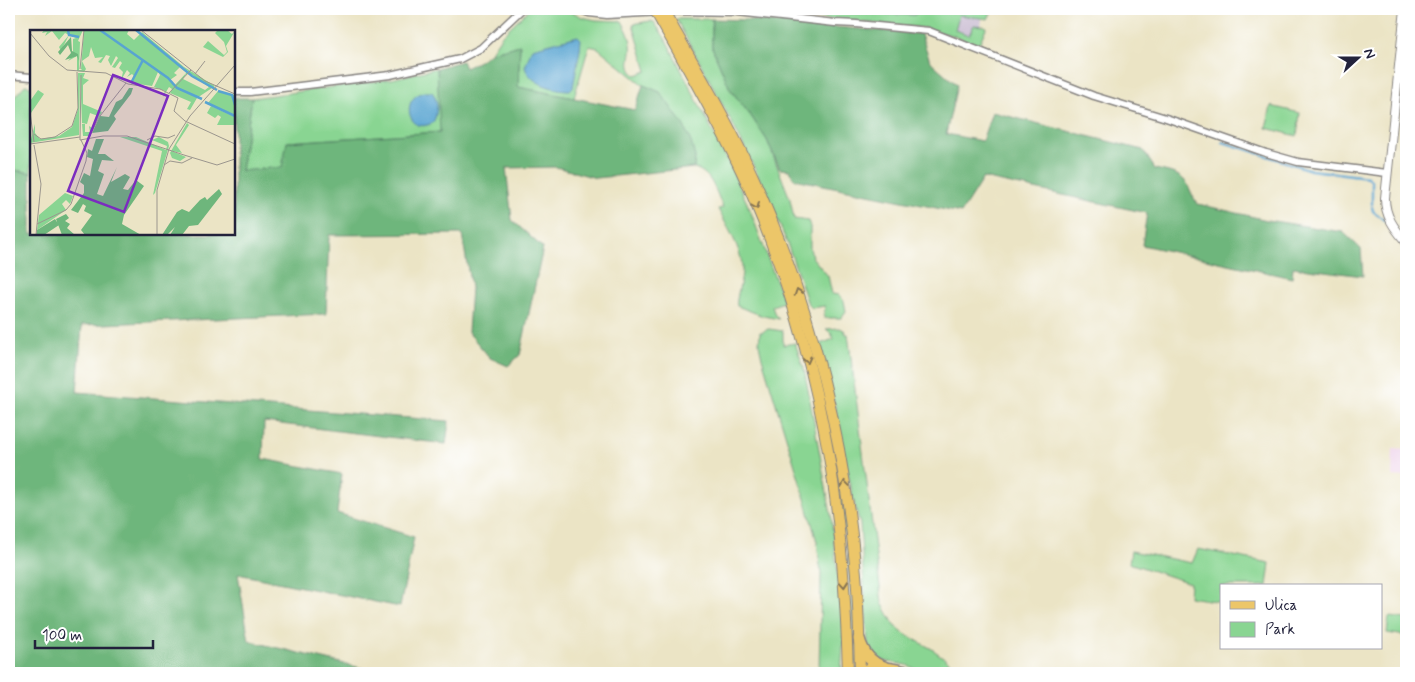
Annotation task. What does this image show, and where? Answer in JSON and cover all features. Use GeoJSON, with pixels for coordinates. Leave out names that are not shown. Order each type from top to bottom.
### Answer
{"type":"FeatureCollection","features":[{"type":"Feature","properties":{"kind":"highway"},"geometry":{"type":"LineString","coordinates":[[859,639],[865,654],[871,661],[891,669],[911,673]]}},
{"type":"Feature","properties":{"kind":"highway"},"geometry":{"type":"LineString","coordinates":[[860,673],[872,669],[891,669]]}},
{"type":"Feature","properties":{"kind":"main road"},"geometry":{"type":"LineString","coordinates":[[654,9],[666,22],[703,79],[742,152],[778,237],[805,312],[831,408],[843,471],[855,565],[860,673]]}},
{"type":"Feature","properties":{"kind":"main road"},"geometry":{"type":"LineString","coordinates":[[663,9],[666,22],[750,191],[770,242],[799,330],[820,410],[836,502],[846,605],[848,673]]}},
{"type":"Feature","properties":{"kind":"street"},"geometry":{"type":"LineString","coordinates":[[235,92],[250,92],[390,75],[460,58],[481,48],[522,9]]}},
{"type":"Feature","properties":{"kind":"street"},"geometry":{"type":"LineString","coordinates":[[577,9],[589,13],[607,15],[680,11],[737,12],[835,24],[856,24],[929,31],[1094,96],[1166,118],[1266,153],[1298,162],[1387,173]]}},
{"type":"Feature","properties":{"kind":"street"},"geometry":{"type":"LineString","coordinates":[[1405,9],[1385,198],[1387,212],[1395,228],[1406,242]]}},
{"type":"Feature","properties":{"kind":"street"},"geometry":{"type":"LineString","coordinates":[[9,75],[30,77]]}},
{"type":"Feature","properties":{"kind":"shaded area"},"geometry":{"type":"Polygon","coordinates":[[[736,9],[984,9],[981,25],[972,38],[925,27],[736,9]]]}},
{"type":"Feature","properties":{"kind":"shaded area"},"geometry":{"type":"Polygon","coordinates":[[[1393,449],[1406,450],[1406,477],[1392,476],[1393,449]]]}},
{"type":"Feature","properties":{"kind":"green space"},"geometry":{"type":"Polygon","coordinates":[[[529,9],[567,9],[582,17],[596,20],[622,21],[630,41],[630,68],[636,75],[647,71],[633,24],[654,22],[665,38],[728,161],[750,210],[784,302],[772,306],[775,315],[779,319],[763,316],[737,306],[742,272],[741,261],[733,237],[718,209],[723,208],[709,179],[700,170],[694,168],[695,157],[660,92],[643,85],[598,48],[589,46],[574,98],[518,87],[520,45],[490,53],[502,35],[529,9]]]}},
{"type":"Feature","properties":{"kind":"green space"},"geometry":{"type":"Polygon","coordinates":[[[713,9],[822,9],[822,12],[915,15],[915,9],[993,9],[988,19],[959,15],[955,30],[969,35],[974,25],[985,26],[986,28],[980,42],[974,44],[958,37],[925,28],[713,9]]]}},
{"type":"Feature","properties":{"kind":"green space"},"geometry":{"type":"Polygon","coordinates":[[[676,19],[712,19],[712,47],[730,89],[767,140],[790,199],[794,219],[808,221],[812,257],[828,276],[832,294],[839,295],[844,301],[846,311],[841,318],[824,318],[825,306],[812,308],[808,304],[784,236],[753,164],[676,19]]]}},
{"type":"Feature","properties":{"kind":"green space"},"geometry":{"type":"Polygon","coordinates":[[[712,19],[748,20],[921,34],[930,61],[957,85],[946,134],[982,141],[992,112],[1143,150],[1155,169],[1182,178],[1198,204],[1267,220],[1343,232],[1361,249],[1363,276],[1293,267],[1292,278],[1142,245],[1147,213],[983,178],[961,213],[794,179],[790,170],[780,169],[767,140],[730,89],[712,47],[712,19]]]}},
{"type":"Feature","properties":{"kind":"green space"},"geometry":{"type":"Polygon","coordinates":[[[520,45],[518,87],[635,110],[643,85],[660,92],[684,126],[695,157],[694,168],[596,178],[556,167],[506,168],[512,220],[543,248],[520,355],[508,366],[490,358],[468,332],[471,288],[462,234],[329,235],[326,314],[82,325],[77,392],[449,421],[446,444],[264,422],[263,459],[342,474],[337,513],[414,537],[400,607],[238,574],[249,641],[382,673],[9,673],[9,169],[30,173],[30,235],[235,235],[235,98],[252,98],[241,171],[282,167],[287,142],[440,132],[437,68],[462,61],[465,68],[490,53],[520,45]]]}},
{"type":"Feature","properties":{"kind":"green space"},"geometry":{"type":"Polygon","coordinates":[[[437,68],[441,132],[287,142],[283,167],[241,172],[252,98],[392,79],[437,68]]]}},
{"type":"Feature","properties":{"kind":"green space"},"geometry":{"type":"Polygon","coordinates":[[[25,85],[30,86],[30,173],[9,169],[9,103],[25,85]]]}},
{"type":"Feature","properties":{"kind":"green space"},"geometry":{"type":"Polygon","coordinates":[[[1271,106],[1300,113],[1297,136],[1266,128],[1271,106]]]}},
{"type":"Feature","properties":{"kind":"green space"},"geometry":{"type":"Polygon","coordinates":[[[840,328],[848,334],[882,603],[895,626],[903,633],[932,649],[961,673],[925,673],[907,665],[883,661],[872,652],[868,644],[860,524],[820,344],[834,339],[826,329],[840,328]]]}},
{"type":"Feature","properties":{"kind":"green space"},"geometry":{"type":"Polygon","coordinates":[[[769,329],[783,331],[783,345],[795,343],[804,368],[831,515],[844,633],[841,673],[819,673],[821,574],[817,542],[762,358],[759,344],[760,332],[769,329]]]}},
{"type":"Feature","properties":{"kind":"green space"},"geometry":{"type":"Polygon","coordinates":[[[807,330],[827,414],[844,499],[852,570],[855,664],[847,544],[807,330]]]}},
{"type":"Feature","properties":{"kind":"green space"},"geometry":{"type":"Polygon","coordinates":[[[1198,549],[1270,563],[1267,584],[1220,584],[1220,602],[1189,597],[1190,583],[1129,563],[1131,551],[1192,563],[1198,549]]]}},
{"type":"Feature","properties":{"kind":"green space"},"geometry":{"type":"Polygon","coordinates":[[[1389,617],[1406,619],[1406,636],[1387,633],[1389,617]]]}},
{"type":"Feature","properties":{"kind":"water"},"geometry":{"type":"Polygon","coordinates":[[[578,36],[581,39],[580,50],[573,87],[570,90],[543,85],[532,78],[525,67],[532,48],[578,36]]]}},
{"type":"Feature","properties":{"kind":"water"},"geometry":{"type":"Polygon","coordinates":[[[432,92],[434,95],[437,111],[432,123],[420,126],[411,119],[410,106],[412,100],[417,95],[432,92]]]}},
{"type":"Feature","properties":{"kind":"waterway"},"geometry":{"type":"LineString","coordinates":[[1223,142],[1311,170],[1368,177],[1372,182],[1372,204]]}},
{"type":"Feature","properties":{"kind":"waterway"},"geometry":{"type":"LineString","coordinates":[[1372,207],[1373,211],[1384,220]]}},
{"type":"Feature","properties":{"kind":"waterway"},"geometry":{"type":"LineString","coordinates":[[1400,226],[1406,229]]}}]}
